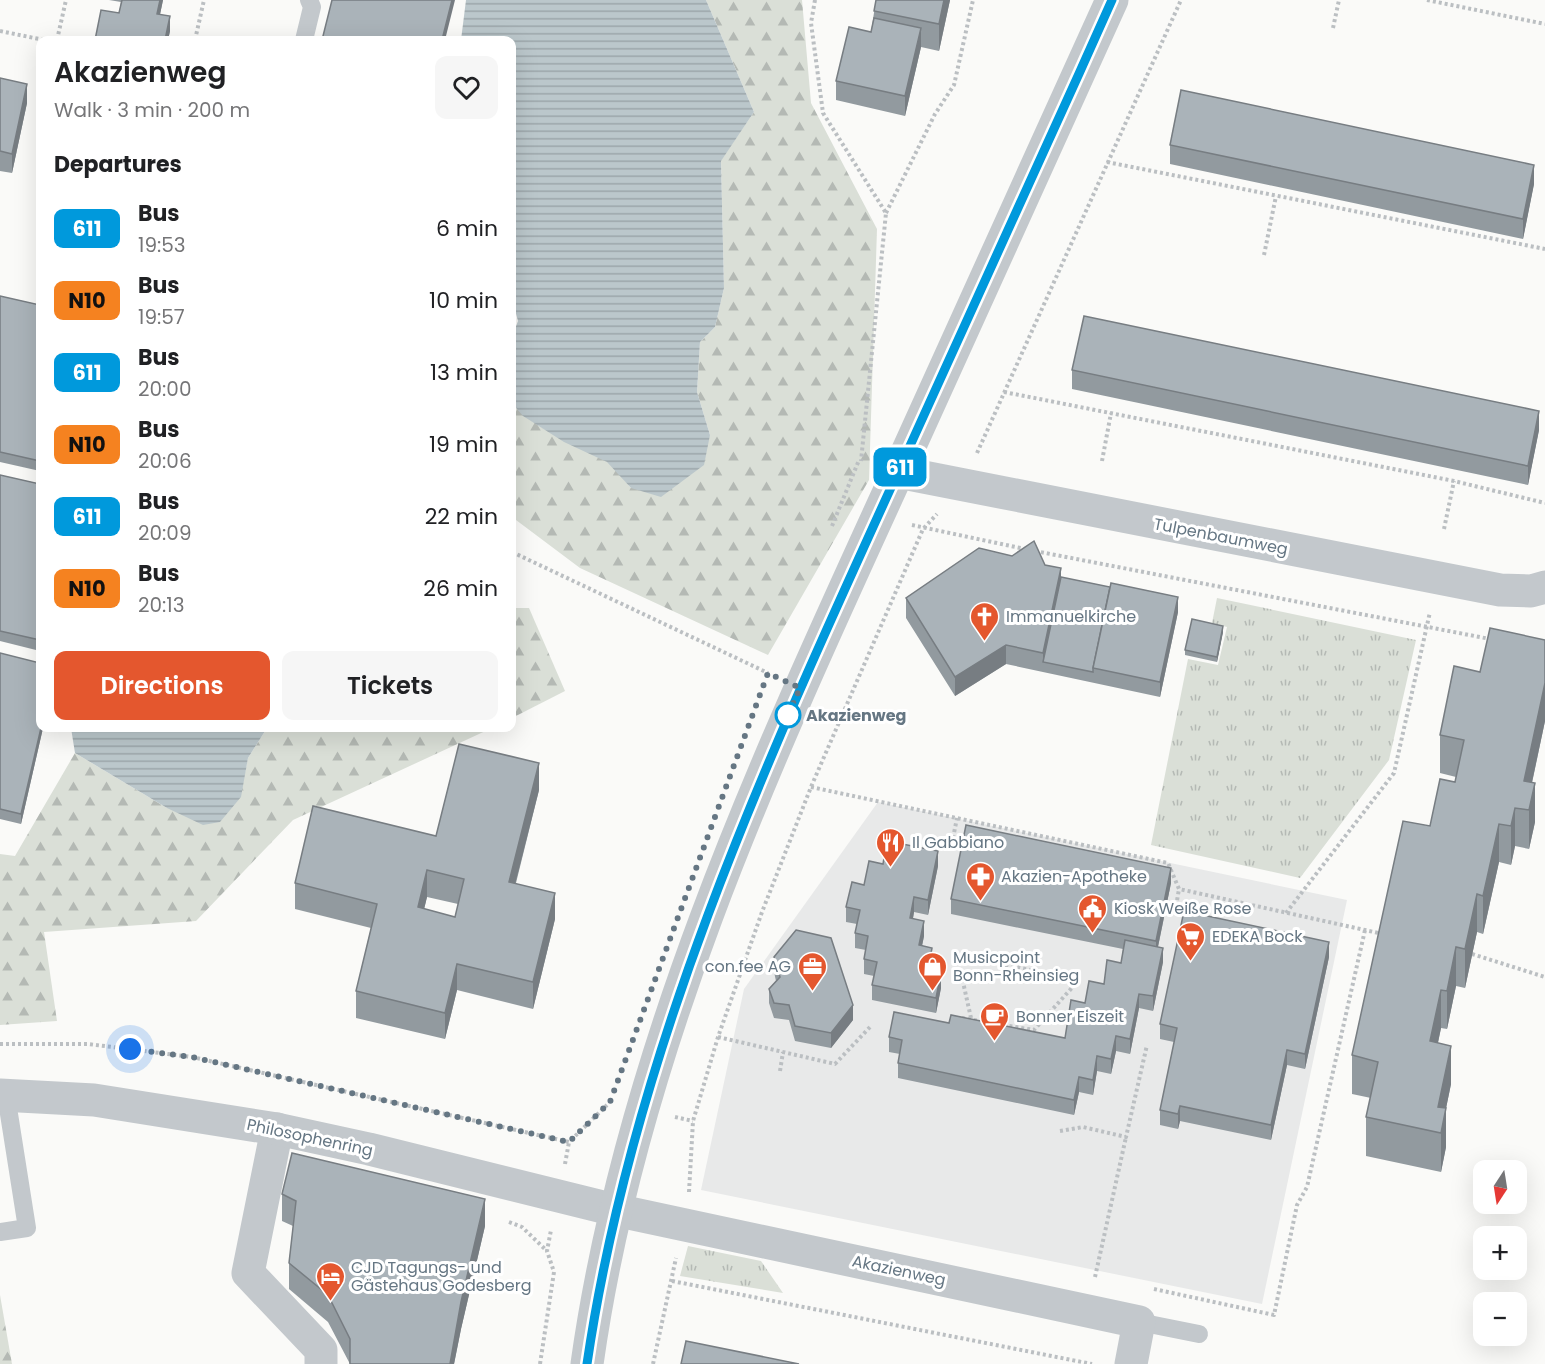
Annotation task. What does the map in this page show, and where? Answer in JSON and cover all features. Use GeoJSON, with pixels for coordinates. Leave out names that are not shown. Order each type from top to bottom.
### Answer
{"type":"FeatureCollection","features":[{"type":"Feature","properties":{"kind":"street"},"geometry":{"type":"LineString","coordinates":[[587,1364],[615,1210],[660,1051],[721,884],[800,688],[1112,0]]}},
{"type":"Feature","properties":{"kind":"street","name":"Tulpenbaumweg"},"geometry":{"type":"LineString","coordinates":[[898,472],[1436,578],[1516,592],[1545,587]]}},
{"type":"Feature","properties":{"kind":"street","name":"Philosophenring"},"geometry":{"type":"LineString","coordinates":[[3,1095],[94,1100],[277,1130],[558,1194],[615,1210]]}},
{"type":"Feature","properties":{"kind":"street"},"geometry":{"type":"LineString","coordinates":[[277,1130],[248,1273],[321,1350],[321,1364]]}},
{"type":"Feature","properties":{"kind":"street","name":"Akazienweg"},"geometry":{"type":"LineString","coordinates":[[615,1210],[1139,1322]]}},
{"type":"Feature","properties":{"kind":"street"},"geometry":{"type":"LineString","coordinates":[[1131,1364],[1139,1322]]}},
{"type":"Feature","properties":{"kind":"lane"},"geometry":{"type":"LineString","coordinates":[[305,36],[312,7],[309,0]]}},
{"type":"Feature","properties":{"kind":"lane"},"geometry":{"type":"LineString","coordinates":[[0,1232],[27,1228],[3,1095]]}},
{"type":"Feature","properties":{"kind":"lane"},"geometry":{"type":"LineString","coordinates":[[1139,1322],[1199,1334]]}},
{"type":"Feature","properties":{"kind":"path"},"geometry":{"type":"LineString","coordinates":[[58,36],[66,0]]}},
{"type":"Feature","properties":{"kind":"path"},"geometry":{"type":"LineString","coordinates":[[196,36],[204,0]]}},
{"type":"Feature","properties":{"kind":"path"},"geometry":{"type":"LineString","coordinates":[[815,0],[811,23],[823,112],[886,213]]}},
{"type":"Feature","properties":{"kind":"path"},"geometry":{"type":"LineString","coordinates":[[831,528],[860,460],[886,213],[935,114],[954,84],[974,0]]}},
{"type":"Feature","properties":{"kind":"path"},"geometry":{"type":"LineString","coordinates":[[653,1364],[690,1191],[693,1121],[718,1037],[762,912],[811,787],[923,529],[963,484],[1181,0]]}},
{"type":"Feature","properties":{"kind":"path"},"geometry":{"type":"LineString","coordinates":[[1333,28],[1339,0]]}},
{"type":"Feature","properties":{"kind":"path"},"geometry":{"type":"LineString","coordinates":[[1427,0],[1545,24]]}},
{"type":"Feature","properties":{"kind":"path"},"geometry":{"type":"LineString","coordinates":[[0,31],[36,38]]}},
{"type":"Feature","properties":{"kind":"path"},"geometry":{"type":"LineString","coordinates":[[1107,162],[1545,249]]}},
{"type":"Feature","properties":{"kind":"path"},"geometry":{"type":"LineString","coordinates":[[1264,255],[1276,196]]}},
{"type":"Feature","properties":{"kind":"path"},"geometry":{"type":"LineString","coordinates":[[1004,392],[1454,481],[1545,503]]}},
{"type":"Feature","properties":{"kind":"path"},"geometry":{"type":"LineString","coordinates":[[1102,461],[1111,413]]}},
{"type":"Feature","properties":{"kind":"path"},"geometry":{"type":"LineString","coordinates":[[860,460],[898,472]]}},
{"type":"Feature","properties":{"kind":"path"},"geometry":{"type":"LineString","coordinates":[[1444,529],[1454,481]]}},
{"type":"Feature","properties":{"kind":"path"},"geometry":{"type":"LineString","coordinates":[[923,529],[1498,640]]}},
{"type":"Feature","properties":{"kind":"path"},"geometry":{"type":"LineString","coordinates":[[516,554],[800,688]]}},
{"type":"Feature","properties":{"kind":"path"},"geometry":{"type":"LineString","coordinates":[[1286,913],[1394,773],[1428,627],[1436,578]]}},
{"type":"Feature","properties":{"kind":"path"},"geometry":{"type":"LineString","coordinates":[[764,684],[773,663]]}},
{"type":"Feature","properties":{"kind":"path"},"geometry":{"type":"LineString","coordinates":[[811,787],[1168,863],[1179,889],[1175,912]]}},
{"type":"Feature","properties":{"kind":"path"},"geometry":{"type":"LineString","coordinates":[[953,838],[957,818]]}},
{"type":"Feature","properties":{"kind":"path"},"geometry":{"type":"LineString","coordinates":[[1179,889],[1386,935]]}},
{"type":"Feature","properties":{"kind":"path"},"geometry":{"type":"LineString","coordinates":[[1197,1298],[1274,1315],[1297,1205],[1307,1187],[1365,930]]}},
{"type":"Feature","properties":{"kind":"path"},"geometry":{"type":"LineString","coordinates":[[1472,954],[1545,977]]}},
{"type":"Feature","properties":{"kind":"path"},"geometry":{"type":"LineString","coordinates":[[955,1018],[971,1018],[1034,1030],[1079,980],[957,955],[971,1018]]}},
{"type":"Feature","properties":{"kind":"path"},"geometry":{"type":"LineString","coordinates":[[718,1037],[835,1064],[870,1027]]}},
{"type":"Feature","properties":{"kind":"path"},"geometry":{"type":"LineString","coordinates":[[0,1044],[88,1044],[192,1057],[569,1142],[610,1102]]}},
{"type":"Feature","properties":{"kind":"path"},"geometry":{"type":"LineString","coordinates":[[1095,1277],[1147,1046]]}},
{"type":"Feature","properties":{"kind":"path"},"geometry":{"type":"LineString","coordinates":[[780,1071],[783,1052]]}},
{"type":"Feature","properties":{"kind":"path"},"geometry":{"type":"LineString","coordinates":[[1060,1131],[1083,1127],[1126,1137]]}},
{"type":"Feature","properties":{"kind":"path"},"geometry":{"type":"LineString","coordinates":[[540,1364],[554,1272],[547,1251],[558,1194]]}},
{"type":"Feature","properties":{"kind":"path"},"geometry":{"type":"LineString","coordinates":[[672,1281],[1092,1364]]}},
{"type":"Feature","properties":{"kind":"shaded area"},"geometry":{"type":"Polygon","coordinates":[[[466,0],[706,0],[754,112],[721,161],[724,288],[715,327],[700,342],[697,392],[710,435],[704,465],[661,497],[631,488],[607,462],[564,442],[523,416],[516,408],[516,326],[518,321],[516,314],[516,36],[462,36],[466,0]]]}},
{"type":"Feature","properties":{"kind":"shaded area"},"geometry":{"type":"Polygon","coordinates":[[[72,732],[264,732],[248,758],[241,797],[220,822],[203,825],[167,808],[75,753],[72,732]]]}},
{"type":"Feature","properties":{"kind":"shaded area"},"geometry":{"type":"Polygon","coordinates":[[[878,802],[1347,900],[1262,1304],[701,1190],[744,989],[878,802]]]}},
{"type":"Feature","properties":{"kind":"green space"},"geometry":{"type":"Polygon","coordinates":[[[706,0],[802,0],[811,103],[877,229],[869,480],[768,655],[580,568],[516,520],[516,407],[544,429],[609,463],[631,488],[710,435],[697,392],[700,342],[715,327],[724,288],[721,160],[754,112],[706,0]]]}},
{"type":"Feature","properties":{"kind":"green space"},"geometry":{"type":"Polygon","coordinates":[[[1217,598],[1416,640],[1389,760],[1300,878],[1151,845],[1188,659],[1218,665],[1227,627],[1212,623],[1217,598]]]}},
{"type":"Feature","properties":{"kind":"green space"},"geometry":{"type":"Polygon","coordinates":[[[516,608],[529,608],[565,691],[516,716],[516,608]]]}},
{"type":"Feature","properties":{"kind":"green space"},"geometry":{"type":"Polygon","coordinates":[[[264,732],[483,732],[293,820],[196,921],[44,932],[57,1021],[0,1025],[0,854],[15,856],[75,753],[167,808],[240,797],[248,758],[264,732]]]}},
{"type":"Feature","properties":{"kind":"green space"},"geometry":{"type":"Polygon","coordinates":[[[688,1246],[761,1261],[783,1293],[680,1276],[688,1246]]]}},
{"type":"Feature","properties":{"kind":"green space"},"geometry":{"type":"Polygon","coordinates":[[[0,1295],[12,1364],[0,1364],[0,1295]]]}},
{"type":"Feature","properties":{"kind":"building"},"geometry":{"type":"Polygon","coordinates":[[[122,0],[160,0],[157,14],[170,16],[166,36],[96,36],[101,10],[119,13],[122,0]]]}},
{"type":"Feature","properties":{"kind":"building"},"geometry":{"type":"Polygon","coordinates":[[[332,0],[452,0],[443,36],[323,36],[332,0]]]}},
{"type":"Feature","properties":{"kind":"building"},"geometry":{"type":"Polygon","coordinates":[[[876,0],[944,0],[939,24],[874,11],[876,0]]]}},
{"type":"Feature","properties":{"kind":"building"},"geometry":{"type":"Polygon","coordinates":[[[874,18],[921,28],[905,96],[836,81],[849,27],[871,32],[874,18]]]}},
{"type":"Feature","properties":{"kind":"building"},"geometry":{"type":"Polygon","coordinates":[[[0,78],[27,84],[12,154],[0,151],[0,78]]]}},
{"type":"Feature","properties":{"kind":"building"},"geometry":{"type":"Polygon","coordinates":[[[1181,90],[1534,165],[1523,219],[1170,145],[1181,90]]]}},
{"type":"Feature","properties":{"kind":"building"},"geometry":{"type":"Polygon","coordinates":[[[0,296],[36,304],[36,460],[0,452],[0,296]]]}},
{"type":"Feature","properties":{"kind":"building"},"geometry":{"type":"Polygon","coordinates":[[[1084,316],[1539,411],[1528,466],[1072,370],[1084,316]]]}},
{"type":"Feature","properties":{"kind":"building"},"geometry":{"type":"Polygon","coordinates":[[[0,475],[36,483],[36,639],[0,631],[0,475]]]}},
{"type":"Feature","properties":{"kind":"building","name":"Immanuelkirche"},"geometry":{"type":"Polygon","coordinates":[[[1034,541],[1045,565],[1061,568],[1043,653],[1006,645],[955,677],[906,598],[979,548],[1012,556],[1034,541]]]}},
{"type":"Feature","properties":{"kind":"building"},"geometry":{"type":"Polygon","coordinates":[[[1061,577],[1110,587],[1093,672],[1043,662],[1061,577]]]}},
{"type":"Feature","properties":{"kind":"building"},"geometry":{"type":"Polygon","coordinates":[[[1111,583],[1178,597],[1160,682],[1093,668],[1111,583]]]}},
{"type":"Feature","properties":{"kind":"building"},"geometry":{"type":"Polygon","coordinates":[[[1192,619],[1223,626],[1217,657],[1185,650],[1192,619]]]}},
{"type":"Feature","properties":{"kind":"building"},"geometry":{"type":"Polygon","coordinates":[[[1490,628],[1545,640],[1545,683],[1524,781],[1535,783],[1529,810],[1515,808],[1511,826],[1499,824],[1483,896],[1477,894],[1465,949],[1456,947],[1447,991],[1441,990],[1430,1041],[1451,1046],[1438,1107],[1446,1108],[1441,1133],[1366,1117],[1378,1062],[1352,1055],[1403,821],[1430,826],[1440,779],[1455,782],[1464,740],[1440,735],[1454,666],[1480,672],[1490,628]]]}},
{"type":"Feature","properties":{"kind":"building"},"geometry":{"type":"Polygon","coordinates":[[[0,653],[36,662],[36,732],[40,732],[21,814],[0,809],[0,653]]]}},
{"type":"Feature","properties":{"kind":"building"},"geometry":{"type":"Polygon","coordinates":[[[459,744],[539,763],[509,882],[555,893],[533,982],[457,964],[445,1013],[356,991],[377,904],[295,883],[313,806],[436,836],[459,744]],[[427,870],[418,907],[455,917],[464,879],[427,870]]]}},
{"type":"Feature","properties":{"kind":"building"},"geometry":{"type":"Polygon","coordinates":[[[966,825],[1171,868],[1156,941],[951,899],[966,825]]]}},
{"type":"Feature","properties":{"kind":"building"},"geometry":{"type":"Polygon","coordinates":[[[887,841],[938,851],[928,900],[914,897],[910,918],[924,921],[919,945],[932,948],[928,970],[941,973],[936,998],[872,985],[877,962],[864,959],[868,936],[855,933],[860,910],[846,907],[852,882],[864,885],[869,861],[883,864],[887,841]]]}},
{"type":"Feature","properties":{"kind":"building"},"geometry":{"type":"Polygon","coordinates":[[[1184,911],[1329,942],[1305,1054],[1287,1050],[1271,1125],[1180,1106],[1178,1114],[1160,1110],[1177,1028],[1160,1024],[1184,911]]]}},
{"type":"Feature","properties":{"kind":"building"},"geometry":{"type":"Polygon","coordinates":[[[796,930],[831,938],[853,1005],[831,1033],[795,1026],[789,1005],[774,1003],[769,989],[780,977],[774,957],[796,930]]]}},
{"type":"Feature","properties":{"kind":"building"},"geometry":{"type":"Polygon","coordinates":[[[1125,940],[1163,948],[1153,996],[1139,994],[1130,1039],[1116,1036],[1111,1059],[1097,1056],[1093,1080],[1079,1077],[1074,1100],[898,1063],[902,1040],[889,1037],[894,1012],[949,1023],[951,1015],[1065,1038],[1071,1000],[1085,1003],[1089,981],[1104,984],[1107,960],[1121,963],[1125,940]]]}},
{"type":"Feature","properties":{"kind":"building"},"geometry":{"type":"Polygon","coordinates":[[[292,1153],[485,1199],[461,1302],[450,1364],[350,1364],[350,1339],[328,1295],[289,1263],[296,1201],[282,1194],[292,1153]]]}},
{"type":"Feature","properties":{"kind":"building"},"geometry":{"type":"Polygon","coordinates":[[[686,1341],[799,1364],[681,1364],[686,1341]]]}},
{"type":"Feature","properties":{"kind":"bus line","name":"611"},"geometry":{"type":"LineString","coordinates":[[587,1364],[615,1210],[642,1110],[660,1051],[720,886],[787,717],[1112,0]]}},
{"type":"Feature","properties":{"kind":"place","name":"Immanuelkirche"},"geometry":{"type":"Point","coordinates":[985,642]}},
{"type":"Feature","properties":{"kind":"place","name":"Akazienweg"},"geometry":{"type":"Point","coordinates":[788,715]}},
{"type":"Feature","properties":{"kind":"place","name":"Il Gabbiano"},"geometry":{"type":"Point","coordinates":[891,868]}},
{"type":"Feature","properties":{"kind":"place","name":"Akazien-Apotheke"},"geometry":{"type":"Point","coordinates":[980,902]}},
{"type":"Feature","properties":{"kind":"place","name":"Kiosk Weiße Rose"},"geometry":{"type":"Point","coordinates":[1093,934]}},
{"type":"Feature","properties":{"kind":"place","name":"EDEKA Bock"},"geometry":{"type":"Point","coordinates":[1191,962]}},
{"type":"Feature","properties":{"kind":"place","name":"con.fee AG"},"geometry":{"type":"Point","coordinates":[812,992]}},
{"type":"Feature","properties":{"kind":"place","name":"Musicpoint Bonn-Rheinsieg"},"geometry":{"type":"Point","coordinates":[932,992]}},
{"type":"Feature","properties":{"kind":"place","name":"Bonner Eiszeit"},"geometry":{"type":"Point","coordinates":[995,1042]}},
{"type":"Feature","properties":{"kind":"place","name":"CJD Tagungs- und Gästehaus Godesberg"},"geometry":{"type":"Point","coordinates":[330,1302]}},
{"type":"Feature","properties":{"kind":"route"},"geometry":{"type":"LineString","coordinates":[[130,1049],[192,1057],[569,1142],[610,1102],[768,673],[800,688],[787,717],[788,715]]}}]}
